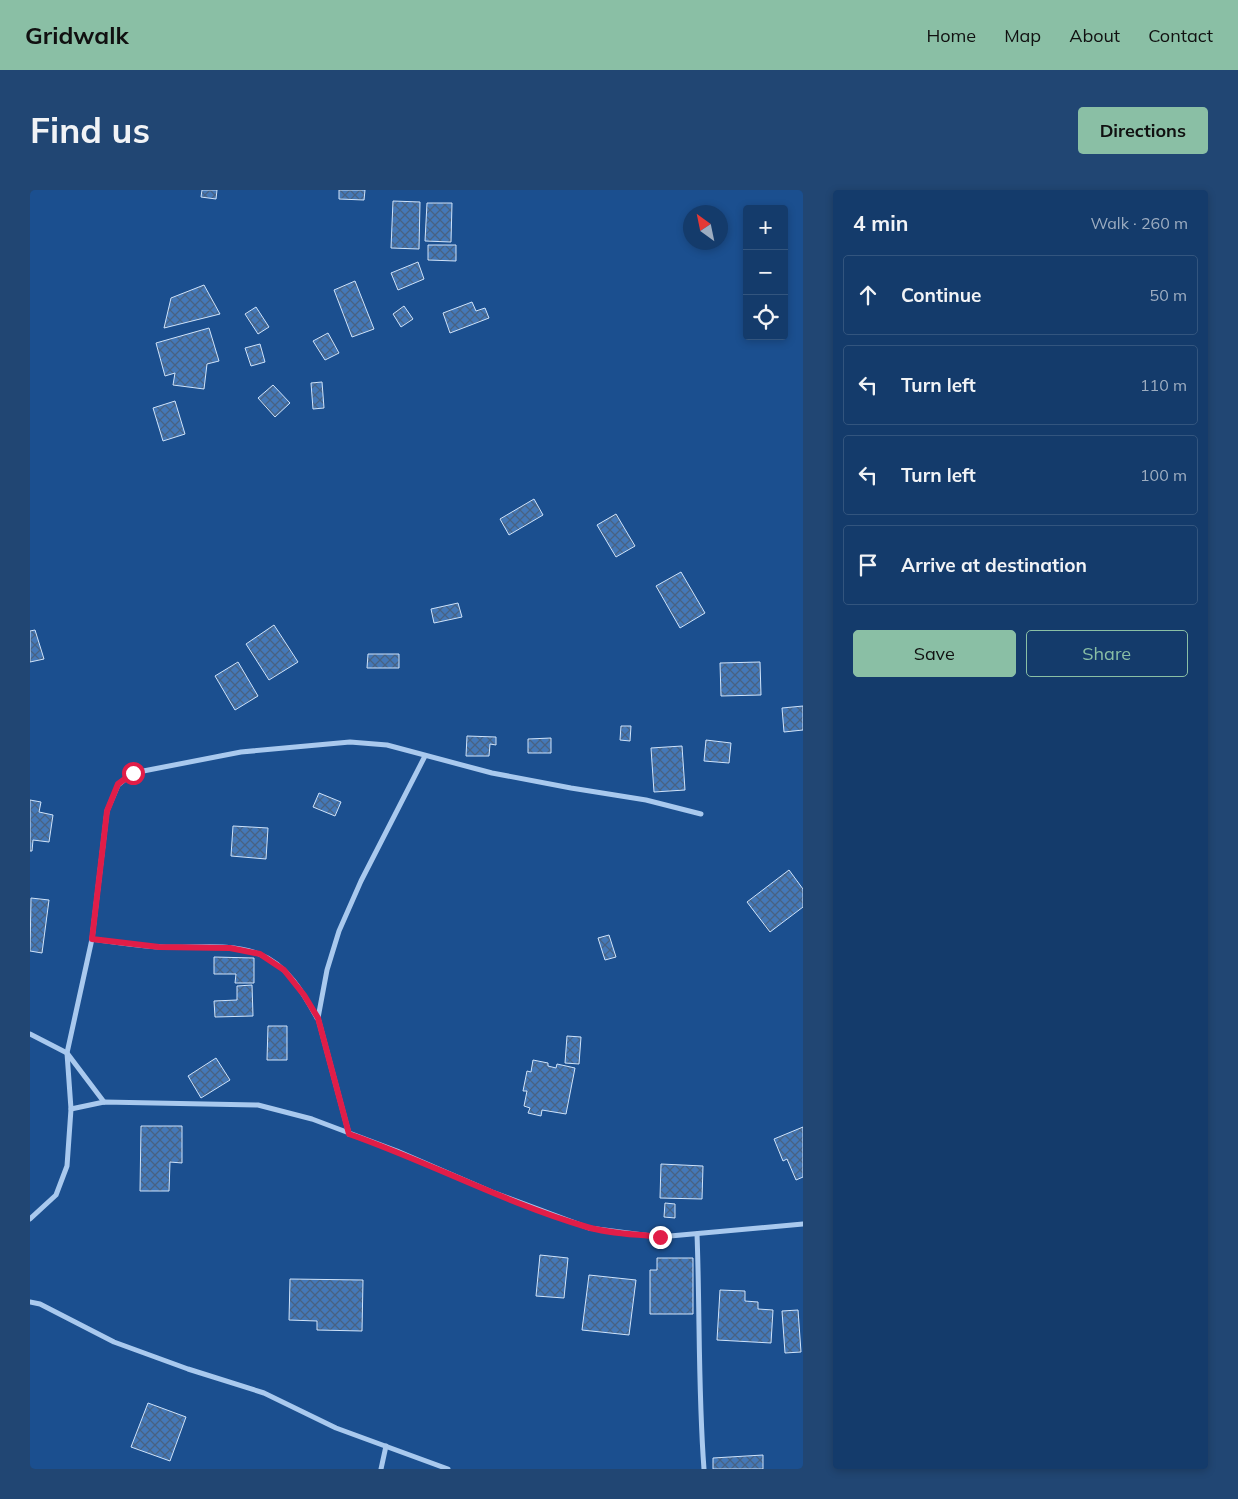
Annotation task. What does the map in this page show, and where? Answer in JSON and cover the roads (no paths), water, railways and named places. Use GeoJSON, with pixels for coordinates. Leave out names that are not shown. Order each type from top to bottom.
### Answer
{"type":"FeatureCollection","features":[{"type":"Feature","properties":{"kind":"street"},"geometry":{"type":"LineString","coordinates":[[30,1219],[56,1195],[67,1166],[71,1109],[67,1053],[92,939],[107,811],[118,784],[133,773],[241,752],[350,742],[387,745],[492,773],[646,800],[701,814]]}},
{"type":"Feature","properties":{"kind":"street"},"geometry":{"type":"LineString","coordinates":[[318,1018],[327,970],[339,931],[361,881],[425,756]]}},
{"type":"Feature","properties":{"kind":"street"},"geometry":{"type":"LineString","coordinates":[[92,939],[159,947],[230,948],[260,954],[284,970],[304,995],[318,1018],[349,1134]]}},
{"type":"Feature","properties":{"kind":"street"},"geometry":{"type":"LineString","coordinates":[[30,1034],[67,1053],[104,1102]]}},
{"type":"Feature","properties":{"kind":"street"},"geometry":{"type":"LineString","coordinates":[[71,1109],[104,1102],[258,1105],[312,1119],[397,1151],[492,1192],[589,1228],[660,1237],[803,1224]]}},
{"type":"Feature","properties":{"kind":"street"},"geometry":{"type":"LineString","coordinates":[[697,1234],[700,1326],[699,1395],[704,1469]]}},
{"type":"Feature","properties":{"kind":"street"},"geometry":{"type":"LineString","coordinates":[[30,1302],[40,1304],[114,1342],[188,1370],[264,1393],[336,1428],[448,1469]]}},
{"type":"Feature","properties":{"kind":"street"},"geometry":{"type":"LineString","coordinates":[[381,1469],[386,1446]]}}]}
